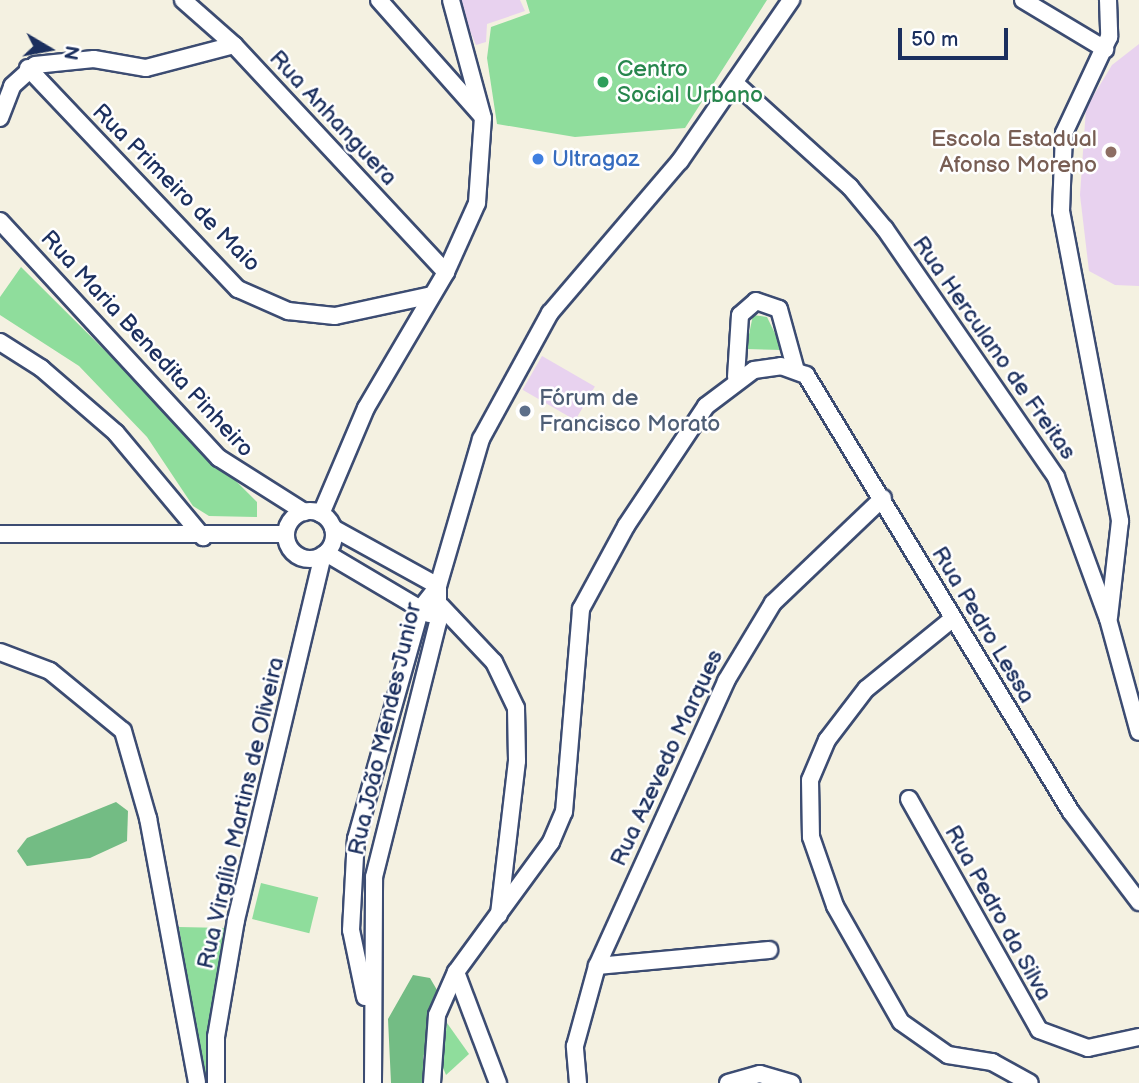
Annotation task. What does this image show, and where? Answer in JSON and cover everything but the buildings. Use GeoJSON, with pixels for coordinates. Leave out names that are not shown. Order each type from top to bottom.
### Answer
{"type":"FeatureCollection","features":[{"type":"Feature","properties":{"kind":"street","name":"Rua Anhanguera"},"geometry":{"type":"LineString","coordinates":[[183,0],[234,45],[446,272]]}},
{"type":"Feature","properties":{"kind":"street"},"geometry":{"type":"LineString","coordinates":[[379,0],[483,118]]}},
{"type":"Feature","properties":{"kind":"street"},"geometry":{"type":"LineString","coordinates":[[321,514],[366,408],[446,272],[477,202],[483,118],[451,0]]}},
{"type":"Feature","properties":{"kind":"street","name":"Rua João Mendes Junior"},"geometry":{"type":"LineString","coordinates":[[372,1019],[374,877],[440,614],[438,586],[481,439],[551,313],[680,161],[736,84],[791,0]]}},
{"type":"Feature","properties":{"kind":"street"},"geometry":{"type":"LineString","coordinates":[[1023,0],[1105,49]]}},
{"type":"Feature","properties":{"kind":"street"},"geometry":{"type":"LineString","coordinates":[[1108,0],[1105,49],[1064,133],[1061,211],[1120,521],[1121,558],[1108,619]]}},
{"type":"Feature","properties":{"kind":"street"},"geometry":{"type":"LineString","coordinates":[[0,118],[12,86],[28,68],[94,59],[146,68],[234,45]]}},
{"type":"Feature","properties":{"kind":"street","name":"Rua Primeiro de Maio"},"geometry":{"type":"LineString","coordinates":[[28,68],[238,289],[288,311],[335,316],[432,295]]}},
{"type":"Feature","properties":{"kind":"street","name":"Rua Herculano de Freitas"},"geometry":{"type":"LineString","coordinates":[[736,84],[850,187],[885,229],[1056,477],[1108,619],[1139,732]]}},
{"type":"Feature","properties":{"kind":"street","name":"Rua Maria Benedita Pinheiro"},"geometry":{"type":"LineString","coordinates":[[0,221],[219,457],[304,512]]}},
{"type":"Feature","properties":{"kind":"street"},"geometry":{"type":"LineString","coordinates":[[432,1083],[432,1037],[456,972],[498,917],[564,812],[581,609],[626,526],[706,406],[736,377],[795,367],[779,309],[755,301],[740,315],[736,377]]}},
{"type":"Feature","properties":{"kind":"street"},"geometry":{"type":"LineString","coordinates":[[0,342],[41,368],[116,433],[203,537]]}},
{"type":"Feature","properties":{"kind":"street","name":"Rua Pedro Lessa"},"geometry":{"type":"LineString","coordinates":[[795,367],[833,413],[951,620],[1071,812],[1139,902]]}},
{"type":"Feature","properties":{"kind":"street","name":"Rua Azevedo Marques"},"geometry":{"type":"LineString","coordinates":[[578,1083],[575,1046],[597,966],[743,648],[812,560],[883,498]]}},
{"type":"Feature","properties":{"kind":"street"},"geometry":{"type":"LineString","coordinates":[[0,534],[203,537],[286,534],[304,512],[321,514],[333,528],[438,586]]}},
{"type":"Feature","properties":{"kind":"street"},"geometry":{"type":"LineString","coordinates":[[324,554],[333,528]]}},
{"type":"Feature","properties":{"kind":"street"},"geometry":{"type":"LineString","coordinates":[[286,534],[295,554],[324,554],[421,608],[440,614],[494,662],[516,708],[517,761],[498,917]]}},
{"type":"Feature","properties":{"kind":"street","name":"Rua Virgílio Martins de Oliveira"},"geometry":{"type":"LineString","coordinates":[[216,1083],[216,1037],[236,920],[324,554]]}},
{"type":"Feature","properties":{"kind":"street","name":"Rua João Mendes Junior"},"geometry":{"type":"LineString","coordinates":[[372,1019],[351,930],[356,839],[421,608],[438,586]]}},
{"type":"Feature","properties":{"kind":"street"},"geometry":{"type":"LineString","coordinates":[[951,620],[866,689],[827,740],[810,780],[811,837],[835,906],[901,1022],[948,1055],[992,1062],[1030,1083]]}},
{"type":"Feature","properties":{"kind":"street"},"geometry":{"type":"LineString","coordinates":[[0,652],[50,671],[123,731],[148,818],[197,1083]]}},
{"type":"Feature","properties":{"kind":"street","name":"Rua Pedro da Silva"},"geometry":{"type":"LineString","coordinates":[[909,799],[1039,1030],[1088,1048],[1139,1037]]}},
{"type":"Feature","properties":{"kind":"street"},"geometry":{"type":"LineString","coordinates":[[597,966],[769,950]]}},
{"type":"Feature","properties":{"kind":"street"},"geometry":{"type":"LineString","coordinates":[[456,972],[498,1083]]}},
{"type":"Feature","properties":{"kind":"street"},"geometry":{"type":"LineString","coordinates":[[372,1019],[373,1083]]}},
{"type":"Feature","properties":{"kind":"street"},"geometry":{"type":"LineString","coordinates":[[727,1083],[760,1074],[792,1083]]}},
{"type":"Feature","properties":{"kind":"shaded area"},"geometry":{"type":"Polygon","coordinates":[[[457,0],[520,0],[525,11],[487,24],[486,42],[476,45],[457,0]]]}},
{"type":"Feature","properties":{"kind":"shaded area","name":"Escola Estadual Afonso Moreno"},"geometry":{"type":"Polygon","coordinates":[[[1139,44],[1139,286],[1115,285],[1089,271],[1080,195],[1086,108],[1112,65],[1139,44]]]}},
{"type":"Feature","properties":{"kind":"shaded area"},"geometry":{"type":"Polygon","coordinates":[[[542,356],[595,386],[575,420],[522,390],[542,356]]]}},
{"type":"Feature","properties":{"kind":"green space","name":"Centro Social Urbano"},"geometry":{"type":"Polygon","coordinates":[[[526,0],[767,0],[685,128],[575,137],[497,124],[487,58],[491,27],[530,13],[526,0]]]}},
{"type":"Feature","properties":{"kind":"green space"},"geometry":{"type":"Polygon","coordinates":[[[21,267],[257,502],[257,517],[209,516],[193,506],[147,437],[79,366],[0,315],[0,297],[21,267]]]}},
{"type":"Feature","properties":{"kind":"green space"},"geometry":{"type":"Polygon","coordinates":[[[753,315],[767,317],[783,350],[746,349],[753,315]]]}},
{"type":"Feature","properties":{"kind":"green space"},"geometry":{"type":"Polygon","coordinates":[[[116,802],[128,811],[127,841],[90,858],[27,866],[17,851],[27,838],[116,802]]]}},
{"type":"Feature","properties":{"kind":"green space"},"geometry":{"type":"Polygon","coordinates":[[[261,883],[318,897],[309,933],[252,919],[261,883]]]}},
{"type":"Feature","properties":{"kind":"green space"},"geometry":{"type":"Polygon","coordinates":[[[179,927],[226,928],[206,1074],[199,1070],[179,927]]]}},
{"type":"Feature","properties":{"kind":"green space"},"geometry":{"type":"Polygon","coordinates":[[[413,975],[430,978],[437,990],[423,1059],[430,1083],[391,1083],[388,1019],[413,975]]]}},
{"type":"Feature","properties":{"kind":"green space"},"geometry":{"type":"Polygon","coordinates":[[[447,1023],[469,1054],[446,1075],[442,1065],[447,1023]]]}},
{"type":"Feature","properties":{"kind":"place","name":"Centro Social Urbano"},"geometry":{"type":"Point","coordinates":[603,82]}},
{"type":"Feature","properties":{"kind":"place","name":"Escola Estadual Afonso Moreno"},"geometry":{"type":"Point","coordinates":[1111,152]}},
{"type":"Feature","properties":{"kind":"place","name":"Ultragaz"},"geometry":{"type":"Point","coordinates":[538,159]}},
{"type":"Feature","properties":{"kind":"place","name":"Fórum de Francisco Morato"},"geometry":{"type":"Point","coordinates":[525,411]}}]}
